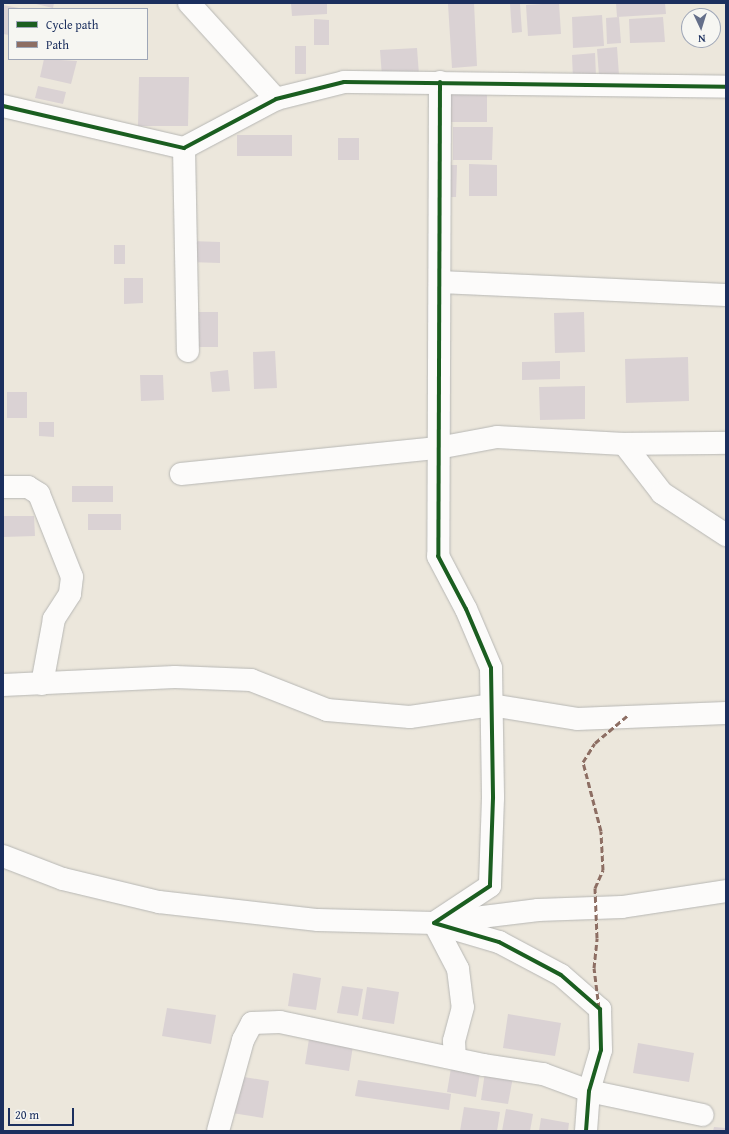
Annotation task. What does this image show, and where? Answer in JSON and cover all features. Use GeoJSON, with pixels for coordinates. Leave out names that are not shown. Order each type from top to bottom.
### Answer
{"type":"FeatureCollection","features":[{"type":"Feature","properties":{"kind":"street"},"geometry":{"type":"LineString","coordinates":[[189,3],[241,63],[276,99]]}},
{"type":"Feature","properties":{"kind":"street"},"geometry":{"type":"LineString","coordinates":[[3,106],[184,148],[276,99],[344,82],[440,82],[726,87]]}},
{"type":"Feature","properties":{"kind":"street"},"geometry":{"type":"LineString","coordinates":[[434,923],[490,886],[493,798],[491,705],[492,668],[466,609],[438,556],[440,82]]}},
{"type":"Feature","properties":{"kind":"street"},"geometry":{"type":"LineString","coordinates":[[184,148],[188,351]]}},
{"type":"Feature","properties":{"kind":"street"},"geometry":{"type":"LineString","coordinates":[[440,282],[726,295]]}},
{"type":"Feature","properties":{"kind":"street"},"geometry":{"type":"LineString","coordinates":[[181,474],[438,448],[497,437],[624,444],[726,443]]}},
{"type":"Feature","properties":{"kind":"street"},"geometry":{"type":"LineString","coordinates":[[624,444],[662,493],[726,535]]}},
{"type":"Feature","properties":{"kind":"street"},"geometry":{"type":"LineString","coordinates":[[3,487],[28,487],[40,494],[72,578],[70,594],[54,619],[42,684]]}},
{"type":"Feature","properties":{"kind":"street"},"geometry":{"type":"LineString","coordinates":[[3,686],[176,678],[251,680],[327,710],[410,716],[491,705],[578,719],[726,713]]}},
{"type":"Feature","properties":{"kind":"street"},"geometry":{"type":"LineString","coordinates":[[3,856],[62,879],[159,902],[318,920],[434,923],[538,910],[622,907],[726,891]]}},
{"type":"Feature","properties":{"kind":"street"},"geometry":{"type":"LineString","coordinates":[[434,923],[458,969],[463,1007],[454,1040],[455,1058]]}},
{"type":"Feature","properties":{"kind":"street"},"geometry":{"type":"LineString","coordinates":[[434,923],[499,942],[561,975],[600,1009],[601,1050],[588,1091],[586,1131]]}},
{"type":"Feature","properties":{"kind":"street"},"geometry":{"type":"LineString","coordinates":[[218,1131],[243,1040],[252,1023],[280,1022],[455,1058],[543,1074],[588,1091],[703,1115]]}},
{"type":"Feature","properties":{"kind":"building"},"geometry":{"type":"Polygon","coordinates":[[[32,3],[54,3],[53,8],[32,3]]]}},
{"type":"Feature","properties":{"kind":"building"},"geometry":{"type":"Polygon","coordinates":[[[291,3],[327,3],[327,14],[292,16],[291,3]]]}},
{"type":"Feature","properties":{"kind":"building"},"geometry":{"type":"Polygon","coordinates":[[[474,3],[477,66],[452,68],[448,4],[474,3]]]}},
{"type":"Feature","properties":{"kind":"building"},"geometry":{"type":"Polygon","coordinates":[[[559,3],[561,34],[528,36],[526,5],[559,3]]]}},
{"type":"Feature","properties":{"kind":"building"},"geometry":{"type":"Polygon","coordinates":[[[616,3],[665,3],[666,14],[617,17],[616,3]]]}},
{"type":"Feature","properties":{"kind":"building"},"geometry":{"type":"Polygon","coordinates":[[[510,4],[520,4],[522,32],[512,33],[510,4]]]}},
{"type":"Feature","properties":{"kind":"building"},"geometry":{"type":"Polygon","coordinates":[[[3,5],[19,8],[8,8],[8,35],[3,34],[3,5]]]}},
{"type":"Feature","properties":{"kind":"building"},"geometry":{"type":"Polygon","coordinates":[[[602,15],[604,46],[573,48],[572,17],[602,15]]]}},
{"type":"Feature","properties":{"kind":"building"},"geometry":{"type":"Polygon","coordinates":[[[619,17],[621,43],[607,44],[606,18],[619,17]]]}},
{"type":"Feature","properties":{"kind":"building"},"geometry":{"type":"Polygon","coordinates":[[[663,17],[665,42],[630,43],[629,19],[663,17]]]}},
{"type":"Feature","properties":{"kind":"building"},"geometry":{"type":"Polygon","coordinates":[[[314,19],[329,20],[329,45],[314,45],[314,19]]]}},
{"type":"Feature","properties":{"kind":"building"},"geometry":{"type":"Polygon","coordinates":[[[295,46],[306,46],[306,74],[295,74],[295,46]]]}},
{"type":"Feature","properties":{"kind":"building"},"geometry":{"type":"Polygon","coordinates":[[[617,47],[619,75],[599,76],[597,49],[617,47]]]}},
{"type":"Feature","properties":{"kind":"building"},"geometry":{"type":"Polygon","coordinates":[[[417,48],[419,75],[382,77],[380,50],[417,48]]]}},
{"type":"Feature","properties":{"kind":"building"},"geometry":{"type":"Polygon","coordinates":[[[595,53],[596,77],[573,79],[572,55],[595,53]]]}},
{"type":"Feature","properties":{"kind":"building"},"geometry":{"type":"Polygon","coordinates":[[[44,60],[77,61],[71,84],[40,77],[44,60]]]}},
{"type":"Feature","properties":{"kind":"building"},"geometry":{"type":"Polygon","coordinates":[[[139,77],[189,77],[188,126],[138,126],[139,77]]]}},
{"type":"Feature","properties":{"kind":"building"},"geometry":{"type":"Polygon","coordinates":[[[38,86],[66,92],[63,104],[35,98],[38,86]]]}},
{"type":"Feature","properties":{"kind":"building"},"geometry":{"type":"Polygon","coordinates":[[[440,93],[487,93],[487,122],[439,122],[440,93]]]}},
{"type":"Feature","properties":{"kind":"building"},"geometry":{"type":"Polygon","coordinates":[[[453,127],[493,127],[492,160],[453,160],[453,127]]]}},
{"type":"Feature","properties":{"kind":"building"},"geometry":{"type":"Polygon","coordinates":[[[237,135],[292,135],[292,156],[237,156],[237,135]]]}},
{"type":"Feature","properties":{"kind":"building"},"geometry":{"type":"Polygon","coordinates":[[[338,138],[359,138],[359,160],[338,160],[338,138]]]}},
{"type":"Feature","properties":{"kind":"building"},"geometry":{"type":"Polygon","coordinates":[[[469,164],[497,165],[497,196],[469,196],[469,164]]]}},
{"type":"Feature","properties":{"kind":"building"},"geometry":{"type":"Polygon","coordinates":[[[435,165],[457,165],[456,197],[434,197],[435,165]]]}},
{"type":"Feature","properties":{"kind":"building"},"geometry":{"type":"Polygon","coordinates":[[[190,241],[220,242],[220,263],[189,262],[190,241]]]}},
{"type":"Feature","properties":{"kind":"building"},"geometry":{"type":"Polygon","coordinates":[[[114,245],[125,245],[125,264],[114,264],[114,245]]]}},
{"type":"Feature","properties":{"kind":"building"},"geometry":{"type":"Polygon","coordinates":[[[124,278],[143,278],[143,303],[124,304],[124,278]]]}},
{"type":"Feature","properties":{"kind":"building"},"geometry":{"type":"Polygon","coordinates":[[[179,312],[218,312],[218,347],[179,347],[179,312]]]}},
{"type":"Feature","properties":{"kind":"building"},"geometry":{"type":"Polygon","coordinates":[[[584,312],[585,352],[555,353],[554,313],[584,312]]]}},
{"type":"Feature","properties":{"kind":"building"},"geometry":{"type":"Polygon","coordinates":[[[275,351],[277,388],[254,389],[253,352],[275,351]]]}},
{"type":"Feature","properties":{"kind":"building"},"geometry":{"type":"Polygon","coordinates":[[[688,357],[689,401],[626,403],[625,359],[688,357]]]}},
{"type":"Feature","properties":{"kind":"building"},"geometry":{"type":"Polygon","coordinates":[[[560,361],[560,379],[522,380],[522,362],[560,361]]]}},
{"type":"Feature","properties":{"kind":"building"},"geometry":{"type":"Polygon","coordinates":[[[228,370],[230,391],[212,392],[210,372],[228,370]]]}},
{"type":"Feature","properties":{"kind":"building"},"geometry":{"type":"Polygon","coordinates":[[[140,375],[163,375],[164,400],[141,401],[140,375]]]}},
{"type":"Feature","properties":{"kind":"building"},"geometry":{"type":"Polygon","coordinates":[[[585,386],[585,419],[540,420],[539,387],[585,386]]]}},
{"type":"Feature","properties":{"kind":"building"},"geometry":{"type":"Polygon","coordinates":[[[7,392],[27,392],[27,418],[7,418],[7,392]]]}},
{"type":"Feature","properties":{"kind":"building"},"geometry":{"type":"Polygon","coordinates":[[[39,422],[54,422],[54,437],[39,436],[39,422]]]}},
{"type":"Feature","properties":{"kind":"building"},"geometry":{"type":"Polygon","coordinates":[[[72,486],[113,486],[113,502],[72,502],[72,486]]]}},
{"type":"Feature","properties":{"kind":"building"},"geometry":{"type":"Polygon","coordinates":[[[88,514],[121,514],[121,530],[88,530],[88,514]]]}},
{"type":"Feature","properties":{"kind":"building"},"geometry":{"type":"Polygon","coordinates":[[[3,516],[34,516],[35,536],[3,537],[3,516]]]}},
{"type":"Feature","properties":{"kind":"building"},"geometry":{"type":"Polygon","coordinates":[[[293,973],[321,978],[316,1010],[288,1006],[293,973]]]}},
{"type":"Feature","properties":{"kind":"building"},"geometry":{"type":"Polygon","coordinates":[[[342,986],[363,989],[358,1016],[337,1013],[342,986]]]}},
{"type":"Feature","properties":{"kind":"building"},"geometry":{"type":"Polygon","coordinates":[[[367,987],[399,992],[394,1024],[362,1019],[367,987]]]}},
{"type":"Feature","properties":{"kind":"building"},"geometry":{"type":"Polygon","coordinates":[[[167,1008],[216,1015],[211,1044],[162,1036],[167,1008]]]}},
{"type":"Feature","properties":{"kind":"building"},"geometry":{"type":"Polygon","coordinates":[[[508,1014],[561,1023],[555,1056],[503,1048],[508,1014]]]}},
{"type":"Feature","properties":{"kind":"building"},"geometry":{"type":"Polygon","coordinates":[[[309,1039],[353,1046],[349,1071],[305,1064],[309,1039]]]}},
{"type":"Feature","properties":{"kind":"building"},"geometry":{"type":"Polygon","coordinates":[[[638,1043],[694,1053],[689,1082],[633,1073],[638,1043]]]}},
{"type":"Feature","properties":{"kind":"building"},"geometry":{"type":"Polygon","coordinates":[[[451,1068],[480,1073],[476,1097],[447,1092],[451,1068]]]}},
{"type":"Feature","properties":{"kind":"building"},"geometry":{"type":"Polygon","coordinates":[[[485,1072],[513,1077],[508,1104],[481,1100],[485,1072]]]}},
{"type":"Feature","properties":{"kind":"building"},"geometry":{"type":"Polygon","coordinates":[[[238,1076],[269,1081],[263,1118],[232,1113],[238,1076]]]}},
{"type":"Feature","properties":{"kind":"building"},"geometry":{"type":"Polygon","coordinates":[[[358,1080],[451,1094],[449,1110],[355,1096],[358,1080]]]}},
{"type":"Feature","properties":{"kind":"building"},"geometry":{"type":"Polygon","coordinates":[[[464,1107],[500,1112],[497,1131],[460,1131],[464,1107]]]}},
{"type":"Feature","properties":{"kind":"building"},"geometry":{"type":"Polygon","coordinates":[[[506,1109],[533,1114],[530,1131],[502,1131],[506,1109]]]}},
{"type":"Feature","properties":{"kind":"building"},"geometry":{"type":"Polygon","coordinates":[[[541,1118],[569,1123],[568,1131],[539,1131],[541,1118]]]}},
{"type":"Feature","properties":{"kind":"building"},"geometry":{"type":"Polygon","coordinates":[[[714,1127],[726,1128],[726,1131],[713,1131],[714,1127]]]}},
{"type":"Feature","properties":{"kind":"marked path"},"geometry":{"type":"LineString","coordinates":[[599,1008],[594,968],[597,938],[595,888],[603,870],[601,831],[583,762],[595,743],[627,716]]}},
{"type":"Feature","properties":{"kind":"cycle path"},"geometry":{"type":"LineString","coordinates":[[3,106],[184,148],[276,99],[344,82],[726,87]]}},
{"type":"Feature","properties":{"kind":"cycle path"},"geometry":{"type":"LineString","coordinates":[[440,82],[438,556],[466,609],[491,668],[493,798],[490,886],[434,923],[499,942],[561,975],[600,1009],[601,1050],[589,1091],[586,1131]]}}]}
